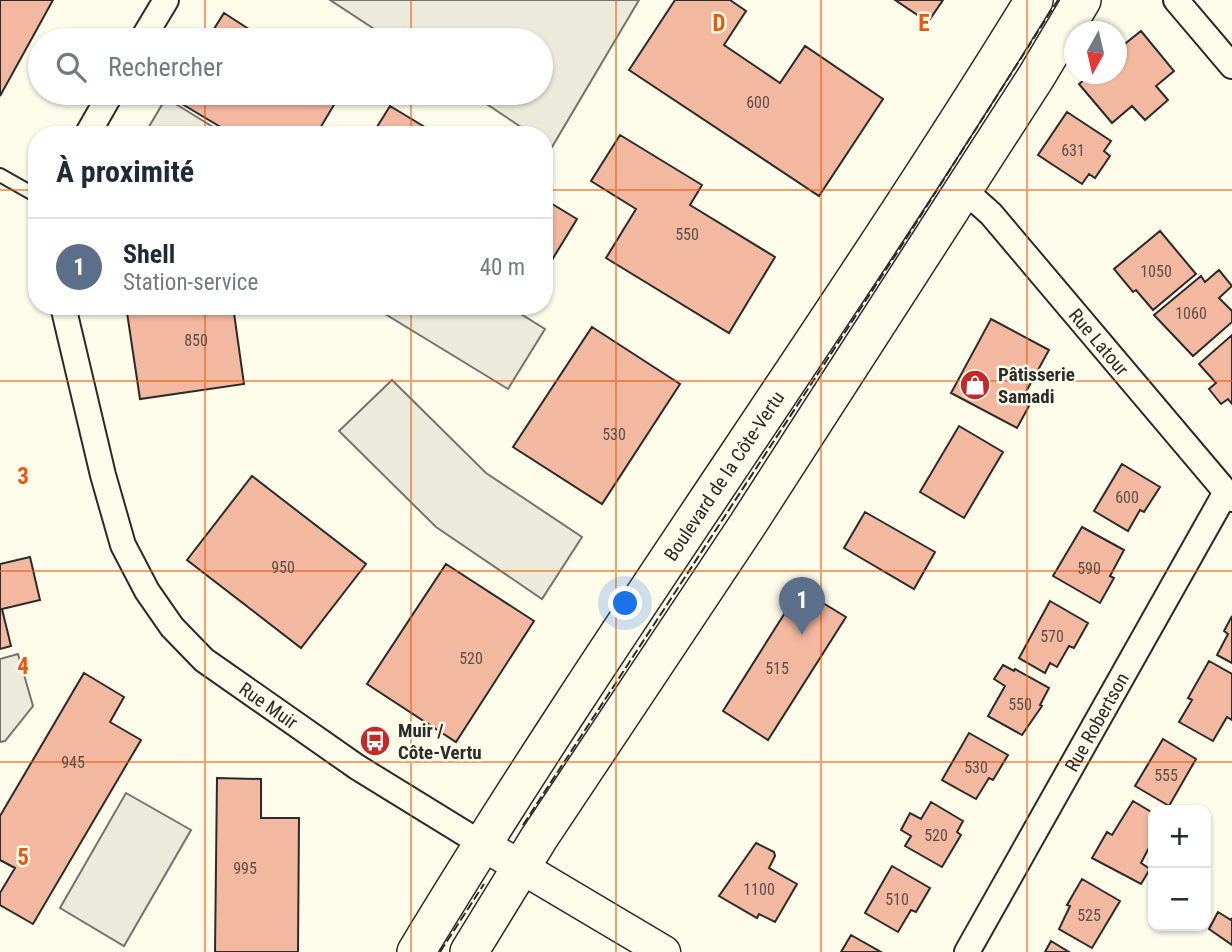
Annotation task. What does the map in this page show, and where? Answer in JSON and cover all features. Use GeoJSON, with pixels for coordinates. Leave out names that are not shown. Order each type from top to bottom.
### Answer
{"type":"FeatureCollection","features":[{"type":"Feature","properties":{"kind":"main road","name":"Boulevard de la Côte-Vertu"},"geometry":{"type":"LineString","coordinates":[[416,952],[482,844],[900,212],[1034,0]]}},
{"type":"Feature","properties":{"kind":"main road"},"geometry":{"type":"LineString","coordinates":[[469,952],[521,867],[748,524],[1036,77],[1082,0]]}},
{"type":"Feature","properties":{"kind":"street"},"geometry":{"type":"LineString","coordinates":[[149,28],[166,0]]}},
{"type":"Feature","properties":{"kind":"street"},"geometry":{"type":"LineString","coordinates":[[1176,0],[1232,66]]}},
{"type":"Feature","properties":{"kind":"street"},"geometry":{"type":"LineString","coordinates":[[92,126],[104,105]]}},
{"type":"Feature","properties":{"kind":"street","name":"Rue Latour"},"geometry":{"type":"LineString","coordinates":[[962,189],[991,214],[1229,496]]}},
{"type":"Feature","properties":{"kind":"street","name":"Rue Muir"},"geometry":{"type":"LineString","coordinates":[[65,315],[103,475],[123,545],[147,591],[172,627],[204,660],[357,767],[664,952]]}},
{"type":"Feature","properties":{"kind":"street","name":"Rue Robertson"},"geometry":{"type":"LineString","coordinates":[[967,952],[1229,496]]}},
{"type":"Feature","properties":{"kind":"lane"},"geometry":{"type":"LineString","coordinates":[[0,175],[28,191]]}},
{"type":"Feature","properties":{"kind":"shaded area"},"geometry":{"type":"Polygon","coordinates":[[[330,0],[639,0],[553,145],[553,126],[520,126],[488,105],[553,105],[553,28],[373,28],[330,0]]]}},
{"type":"Feature","properties":{"kind":"shaded area"},"geometry":{"type":"Polygon","coordinates":[[[162,105],[177,105],[211,126],[149,126],[162,105]]]}},
{"type":"Feature","properties":{"kind":"shaded area"},"geometry":{"type":"Polygon","coordinates":[[[387,315],[522,315],[545,329],[508,389],[387,315]]]}},
{"type":"Feature","properties":{"kind":"shaded area"},"geometry":{"type":"Polygon","coordinates":[[[392,380],[486,473],[582,537],[542,599],[436,527],[339,431],[392,380]]]}},
{"type":"Feature","properties":{"kind":"shaded area"},"geometry":{"type":"Polygon","coordinates":[[[18,654],[33,706],[5,741],[0,742],[0,659],[18,654]]]}},
{"type":"Feature","properties":{"kind":"shaded area"},"geometry":{"type":"Polygon","coordinates":[[[126,793],[191,830],[124,946],[60,908],[126,793]]]}},
{"type":"Feature","properties":{"kind":"building"},"geometry":{"type":"Polygon","coordinates":[[[0,0],[53,0],[38,28],[28,28],[28,45],[0,96],[0,0]]]}},
{"type":"Feature","properties":{"kind":"building"},"geometry":{"type":"Polygon","coordinates":[[[675,0],[730,0],[746,11],[724,45],[780,83],[805,46],[883,99],[819,196],[629,70],[675,0]]]}},
{"type":"Feature","properties":{"kind":"building"},"geometry":{"type":"Polygon","coordinates":[[[895,0],[943,0],[928,22],[895,0]]]}},
{"type":"Feature","properties":{"kind":"building"},"geometry":{"type":"Polygon","coordinates":[[[224,13],[247,28],[215,28],[224,13]]]}},
{"type":"Feature","properties":{"kind":"building"},"geometry":{"type":"Polygon","coordinates":[[[1141,31],[1174,71],[1156,86],[1168,100],[1145,120],[1132,106],[1112,123],[1079,84],[1127,84],[1127,42],[1141,31]]]}},
{"type":"Feature","properties":{"kind":"building"},"geometry":{"type":"Polygon","coordinates":[[[184,105],[334,105],[321,126],[219,126],[184,105]]]}},
{"type":"Feature","properties":{"kind":"building"},"geometry":{"type":"Polygon","coordinates":[[[390,106],[423,126],[378,126],[390,106]]]}},
{"type":"Feature","properties":{"kind":"building"},"geometry":{"type":"Polygon","coordinates":[[[1067,112],[1111,141],[1104,151],[1110,156],[1095,178],[1089,174],[1082,184],[1038,155],[1067,112]]]}},
{"type":"Feature","properties":{"kind":"building"},"geometry":{"type":"Polygon","coordinates":[[[620,135],[702,185],[690,205],[775,257],[729,333],[606,258],[636,209],[591,181],[620,135]]]}},
{"type":"Feature","properties":{"kind":"building"},"geometry":{"type":"Polygon","coordinates":[[[553,204],[577,219],[553,258],[553,204]]]}},
{"type":"Feature","properties":{"kind":"building"},"geometry":{"type":"Polygon","coordinates":[[[1160,231],[1196,274],[1153,310],[1114,269],[1160,231]]]}},
{"type":"Feature","properties":{"kind":"building"},"geometry":{"type":"Polygon","coordinates":[[[1219,270],[1232,286],[1219,298],[1232,311],[1232,322],[1193,356],[1154,315],[1201,276],[1205,282],[1219,270]]]}},
{"type":"Feature","properties":{"kind":"building"},"geometry":{"type":"Polygon","coordinates":[[[127,315],[234,315],[244,384],[140,399],[127,315]]]}},
{"type":"Feature","properties":{"kind":"building"},"geometry":{"type":"Polygon","coordinates":[[[991,319],[1049,350],[1021,401],[1029,406],[1017,428],[951,393],[991,319]]]}},
{"type":"Feature","properties":{"kind":"building"},"geometry":{"type":"Polygon","coordinates":[[[592,327],[680,384],[602,504],[513,447],[592,327]]]}},
{"type":"Feature","properties":{"kind":"building"},"geometry":{"type":"Polygon","coordinates":[[[1232,335],[1232,404],[1228,399],[1221,404],[1209,389],[1216,383],[1199,364],[1232,335]]]}},
{"type":"Feature","properties":{"kind":"building"},"geometry":{"type":"Polygon","coordinates":[[[959,426],[1003,452],[964,518],[920,492],[959,426]]]}},
{"type":"Feature","properties":{"kind":"building"},"geometry":{"type":"Polygon","coordinates":[[[1122,464],[1160,487],[1144,512],[1140,510],[1128,531],[1094,511],[1122,464]]]}},
{"type":"Feature","properties":{"kind":"building"},"geometry":{"type":"Polygon","coordinates":[[[252,476],[366,564],[301,648],[187,560],[252,476]]]}},
{"type":"Feature","properties":{"kind":"building"},"geometry":{"type":"Polygon","coordinates":[[[865,512],[935,552],[914,589],[844,548],[865,512]]]}},
{"type":"Feature","properties":{"kind":"building"},"geometry":{"type":"Polygon","coordinates":[[[1082,527],[1124,550],[1110,576],[1114,578],[1100,603],[1053,576],[1082,527]]]}},
{"type":"Feature","properties":{"kind":"building"},"geometry":{"type":"Polygon","coordinates":[[[30,557],[40,600],[2,609],[11,646],[0,649],[0,564],[30,557]]]}},
{"type":"Feature","properties":{"kind":"building"},"geometry":{"type":"Polygon","coordinates":[[[446,564],[534,621],[456,742],[367,684],[446,564]]]}},
{"type":"Feature","properties":{"kind":"building"},"geometry":{"type":"Polygon","coordinates":[[[800,589],[846,617],[768,740],[723,711],[800,589]]]}},
{"type":"Feature","properties":{"kind":"building"},"geometry":{"type":"Polygon","coordinates":[[[1050,601],[1088,623],[1074,648],[1069,646],[1057,667],[1050,663],[1045,673],[1019,658],[1050,601]]]}},
{"type":"Feature","properties":{"kind":"building"},"geometry":{"type":"Polygon","coordinates":[[[1232,616],[1232,663],[1217,655],[1228,634],[1224,631],[1232,616]]]}},
{"type":"Feature","properties":{"kind":"building"},"geometry":{"type":"Polygon","coordinates":[[[1209,661],[1232,674],[1232,720],[1227,717],[1213,741],[1179,722],[1192,700],[1188,698],[1209,661]]]}},
{"type":"Feature","properties":{"kind":"building"},"geometry":{"type":"Polygon","coordinates":[[[1003,665],[1049,688],[1040,705],[1042,706],[1022,735],[988,716],[1005,686],[994,679],[1003,665]]]}},
{"type":"Feature","properties":{"kind":"building"},"geometry":{"type":"Polygon","coordinates":[[[84,673],[124,697],[110,722],[141,740],[33,924],[0,905],[0,893],[15,868],[0,860],[0,816],[84,673]]]}},
{"type":"Feature","properties":{"kind":"building"},"geometry":{"type":"Polygon","coordinates":[[[969,733],[1008,755],[993,780],[989,778],[976,799],[942,780],[969,733]]]}},
{"type":"Feature","properties":{"kind":"building"},"geometry":{"type":"Polygon","coordinates":[[[1163,739],[1196,759],[1170,805],[1135,786],[1163,739]]]}},
{"type":"Feature","properties":{"kind":"building"},"geometry":{"type":"Polygon","coordinates":[[[217,778],[261,779],[261,818],[299,818],[298,952],[215,952],[217,778]]]}},
{"type":"Feature","properties":{"kind":"building"},"geometry":{"type":"Polygon","coordinates":[[[1133,801],[1148,810],[1148,850],[1141,863],[1148,868],[1148,872],[1141,884],[1092,858],[1107,832],[1112,835],[1133,801]]]}},
{"type":"Feature","properties":{"kind":"building"},"geometry":{"type":"Polygon","coordinates":[[[931,802],[963,821],[957,832],[961,835],[942,867],[905,846],[911,836],[901,830],[910,813],[921,819],[931,802]]]}},
{"type":"Feature","properties":{"kind":"building"},"geometry":{"type":"Polygon","coordinates":[[[756,843],[774,852],[775,856],[769,868],[797,884],[775,922],[759,914],[757,918],[719,896],[756,843]]]}},
{"type":"Feature","properties":{"kind":"building"},"geometry":{"type":"Polygon","coordinates":[[[892,866],[930,888],[916,912],[911,910],[898,932],[865,913],[892,866]]]}},
{"type":"Feature","properties":{"kind":"building"},"geometry":{"type":"Polygon","coordinates":[[[1082,879],[1120,901],[1092,948],[1059,929],[1070,906],[1067,905],[1082,879]]]}},
{"type":"Feature","properties":{"kind":"building"},"geometry":{"type":"Polygon","coordinates":[[[1218,912],[1231,920],[1232,918],[1232,945],[1211,930],[1218,912]]]}},
{"type":"Feature","properties":{"kind":"building"},"geometry":{"type":"Polygon","coordinates":[[[851,935],[881,952],[841,952],[851,935]]]}},
{"type":"Feature","properties":{"kind":"building"},"geometry":{"type":"Polygon","coordinates":[[[1051,941],[1069,952],[1045,952],[1051,941]]]}},
{"type":"Feature","properties":{"kind":"fence"},"geometry":{"type":"LineString","coordinates":[[523,825],[902,245],[1058,0]]}},
{"type":"Feature","properties":{"kind":"fence"},"geometry":{"type":"LineString","coordinates":[[440,952],[484,884]]}},
{"type":"Feature","properties":{"kind":"place","name":"Pâtisserie Samadi"},"geometry":{"type":"Point","coordinates":[975,385]}},
{"type":"Feature","properties":{"kind":"place","name":"Shell"},"geometry":{"type":"Point","coordinates":[802,635]}},
{"type":"Feature","properties":{"kind":"place","name":"Muir / Côte-Vertu"},"geometry":{"type":"Point","coordinates":[375,741]}}]}
